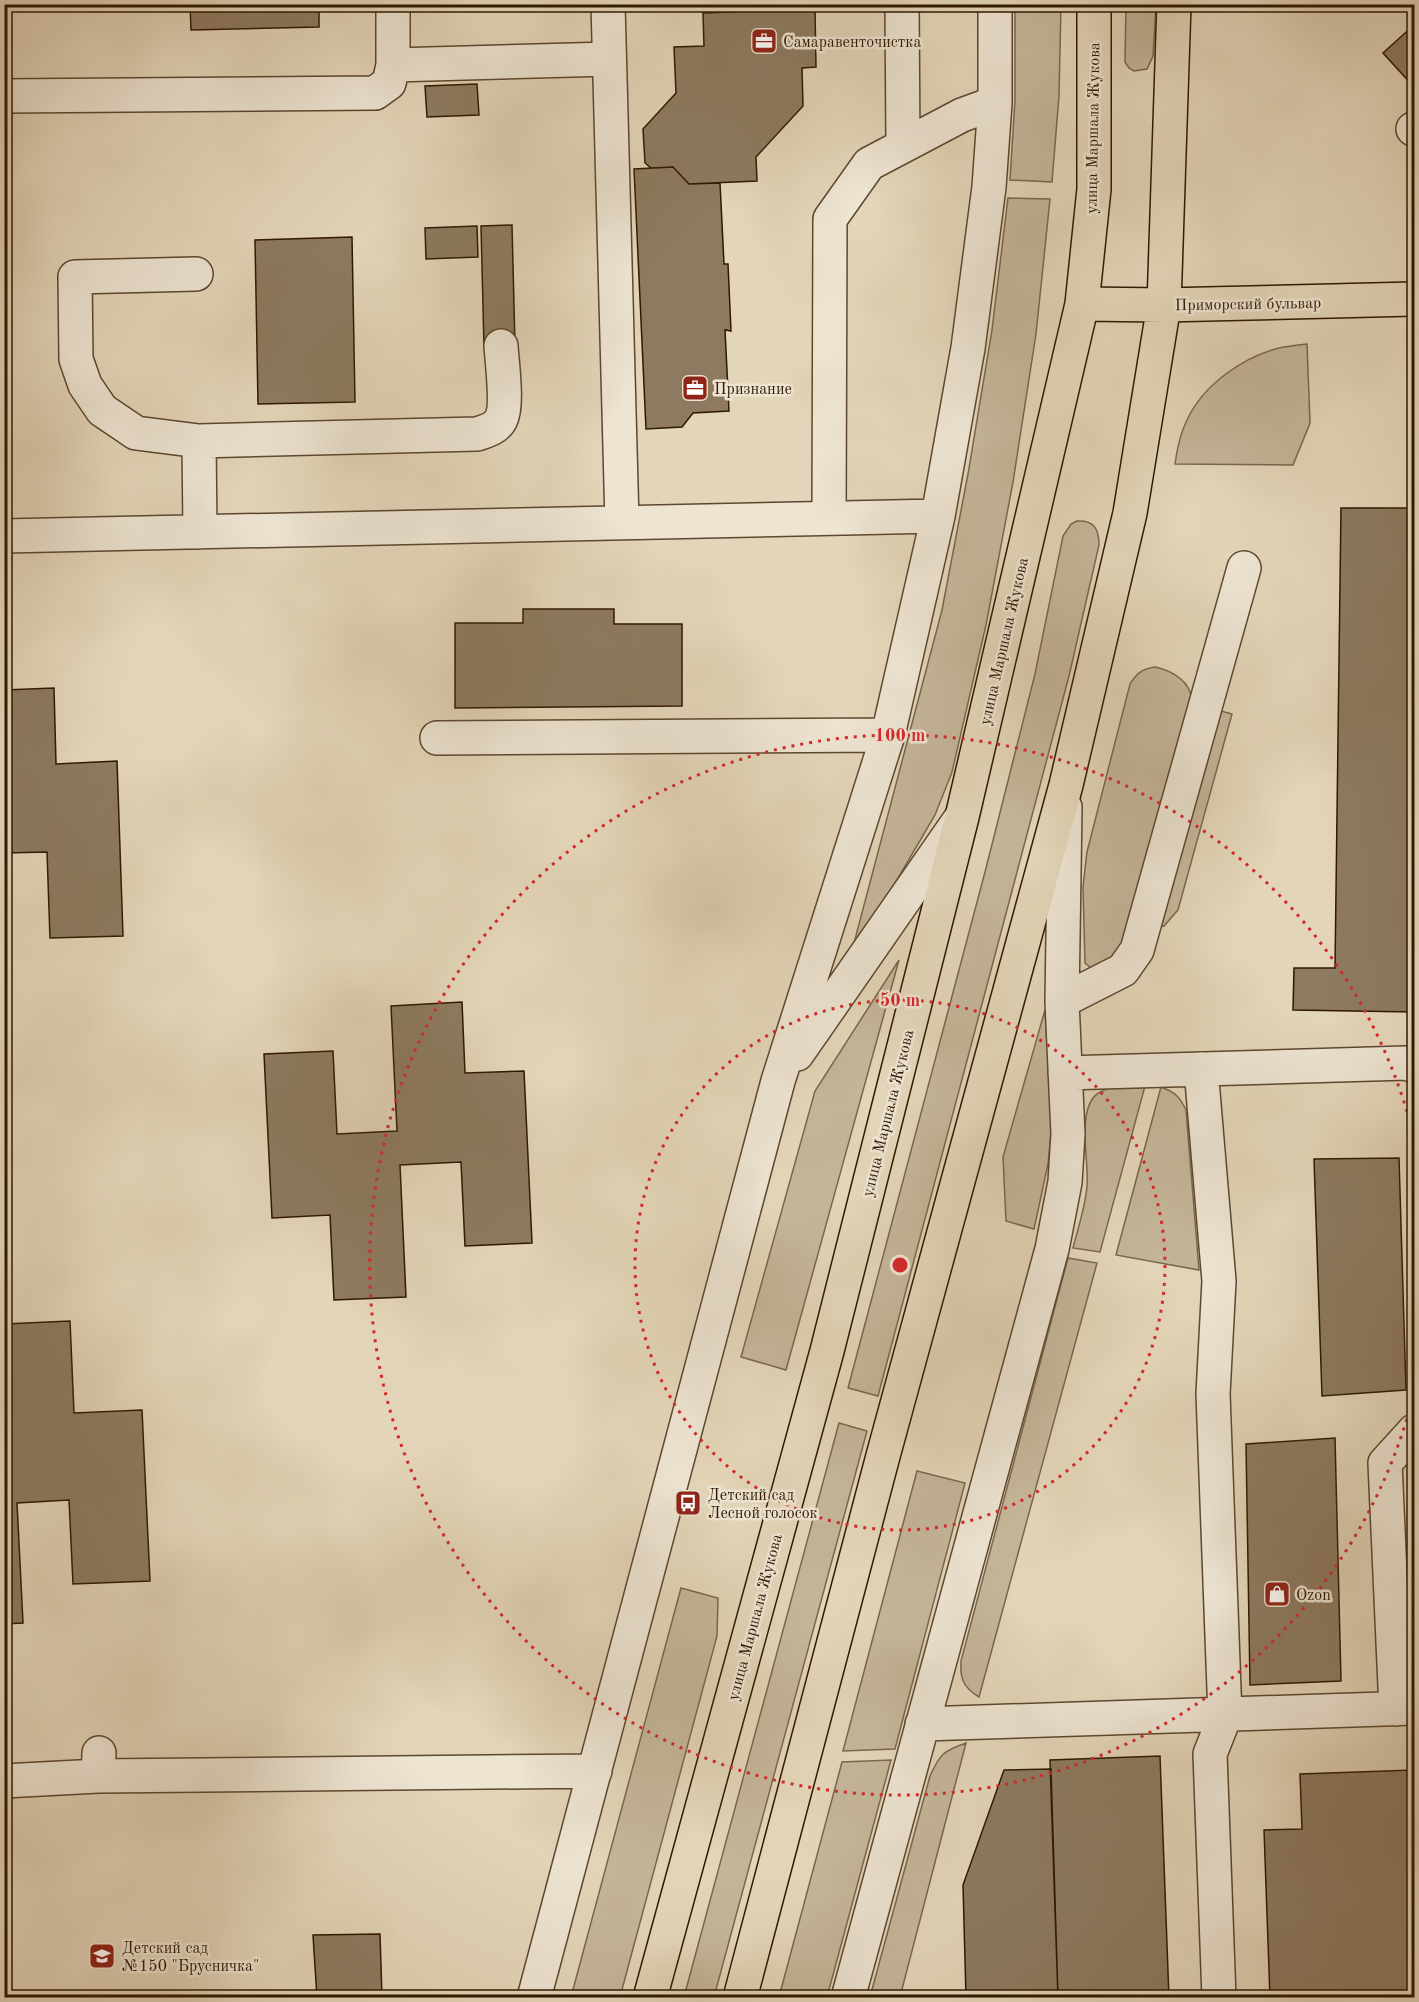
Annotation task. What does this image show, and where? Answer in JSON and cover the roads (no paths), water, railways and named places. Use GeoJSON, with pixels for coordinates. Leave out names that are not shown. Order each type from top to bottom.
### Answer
{"type":"FeatureCollection","features":[{"type":"Feature","properties":{"kind":"main road","name":"улица Маршала Жукова"},"geometry":{"type":"LineString","coordinates":[[650,1998],[827,1351],[962,817],[1082,304],[1094,189],[1094,4]]}},
{"type":"Feature","properties":{"kind":"main road"},"geometry":{"type":"LineString","coordinates":[[740,1998],[883,1456],[1066,785],[1130,513],[1164,305],[1174,4]]}},
{"type":"Feature","properties":{"kind":"main road","name":"Приморский бульвар"},"geometry":{"type":"LineString","coordinates":[[1082,304],[1164,305],[1414,299]]}},
{"type":"Feature","properties":{"kind":"street"},"geometry":{"type":"LineString","coordinates":[[4,96],[375,93],[389,83],[393,64],[393,4]]}},
{"type":"Feature","properties":{"kind":"street"},"geometry":{"type":"LineString","coordinates":[[608,4],[622,522]]}},
{"type":"Feature","properties":{"kind":"street"},"geometry":{"type":"LineString","coordinates":[[902,4],[903,146]]}},
{"type":"Feature","properties":{"kind":"street"},"geometry":{"type":"LineString","coordinates":[[534,1998],[778,1081],[888,735],[938,516],[968,348],[989,187],[995,103],[995,4]]}},
{"type":"Feature","properties":{"kind":"street"},"geometry":{"type":"LineString","coordinates":[[393,64],[609,59]]}},
{"type":"Feature","properties":{"kind":"street"},"geometry":{"type":"LineString","coordinates":[[829,518],[830,219],[869,164],[962,115],[995,103]]}},
{"type":"Feature","properties":{"kind":"street"},"geometry":{"type":"LineString","coordinates":[[196,274],[75,278],[76,359],[85,385],[102,410],[136,433],[199,441],[477,434],[490,430],[500,421],[504,410],[501,346]]}},
{"type":"Feature","properties":{"kind":"street"},"geometry":{"type":"LineString","coordinates":[[199,441],[200,532]]}},
{"type":"Feature","properties":{"kind":"street"},"geometry":{"type":"LineString","coordinates":[[4,536],[938,516]]}},
{"type":"Feature","properties":{"kind":"street"},"geometry":{"type":"LineString","coordinates":[[1062,1001],[1123,970],[1137,950],[1244,568]]}},
{"type":"Feature","properties":{"kind":"street"},"geometry":{"type":"LineString","coordinates":[[437,738],[888,735]]}},
{"type":"Feature","properties":{"kind":"street"},"geometry":{"type":"LineString","coordinates":[[848,1998],[1052,1249],[1065,1182],[1068,1134],[1062,1001],[1066,785]]}},
{"type":"Feature","properties":{"kind":"street"},"geometry":{"type":"LineString","coordinates":[[778,1081],[962,817]]}},
{"type":"Feature","properties":{"kind":"street"},"geometry":{"type":"LineString","coordinates":[[1065,1073],[1406,1063],[1414,1066]]}},
{"type":"Feature","properties":{"kind":"street"},"geometry":{"type":"LineString","coordinates":[[1201,1069],[1219,1281],[1213,1395],[1225,1716],[1210,1754],[1219,1998]]}},
{"type":"Feature","properties":{"kind":"street"},"geometry":{"type":"LineString","coordinates":[[922,1724],[1405,1709],[1401,1547],[1385,1463],[1414,1431]]}},
{"type":"Feature","properties":{"kind":"street"},"geometry":{"type":"LineString","coordinates":[[4,1781],[98,1764],[595,1771]]}},
{"type":"Feature","properties":{"kind":"place","name":"Самаравенточистка"},"geometry":{"type":"Point","coordinates":[764,41]}},
{"type":"Feature","properties":{"kind":"place","name":"Признание"},"geometry":{"type":"Point","coordinates":[695,388]}},
{"type":"Feature","properties":{"kind":"place","name":"Детский сад Лесной голосок"},"geometry":{"type":"Point","coordinates":[688,1503]}},
{"type":"Feature","properties":{"kind":"place","name":"Ozon"},"geometry":{"type":"Point","coordinates":[1277,1594]}},
{"type":"Feature","properties":{"kind":"place","name":"Детский сад №150 \"Брусничка\""},"geometry":{"type":"Point","coordinates":[102,1956]}}]}
